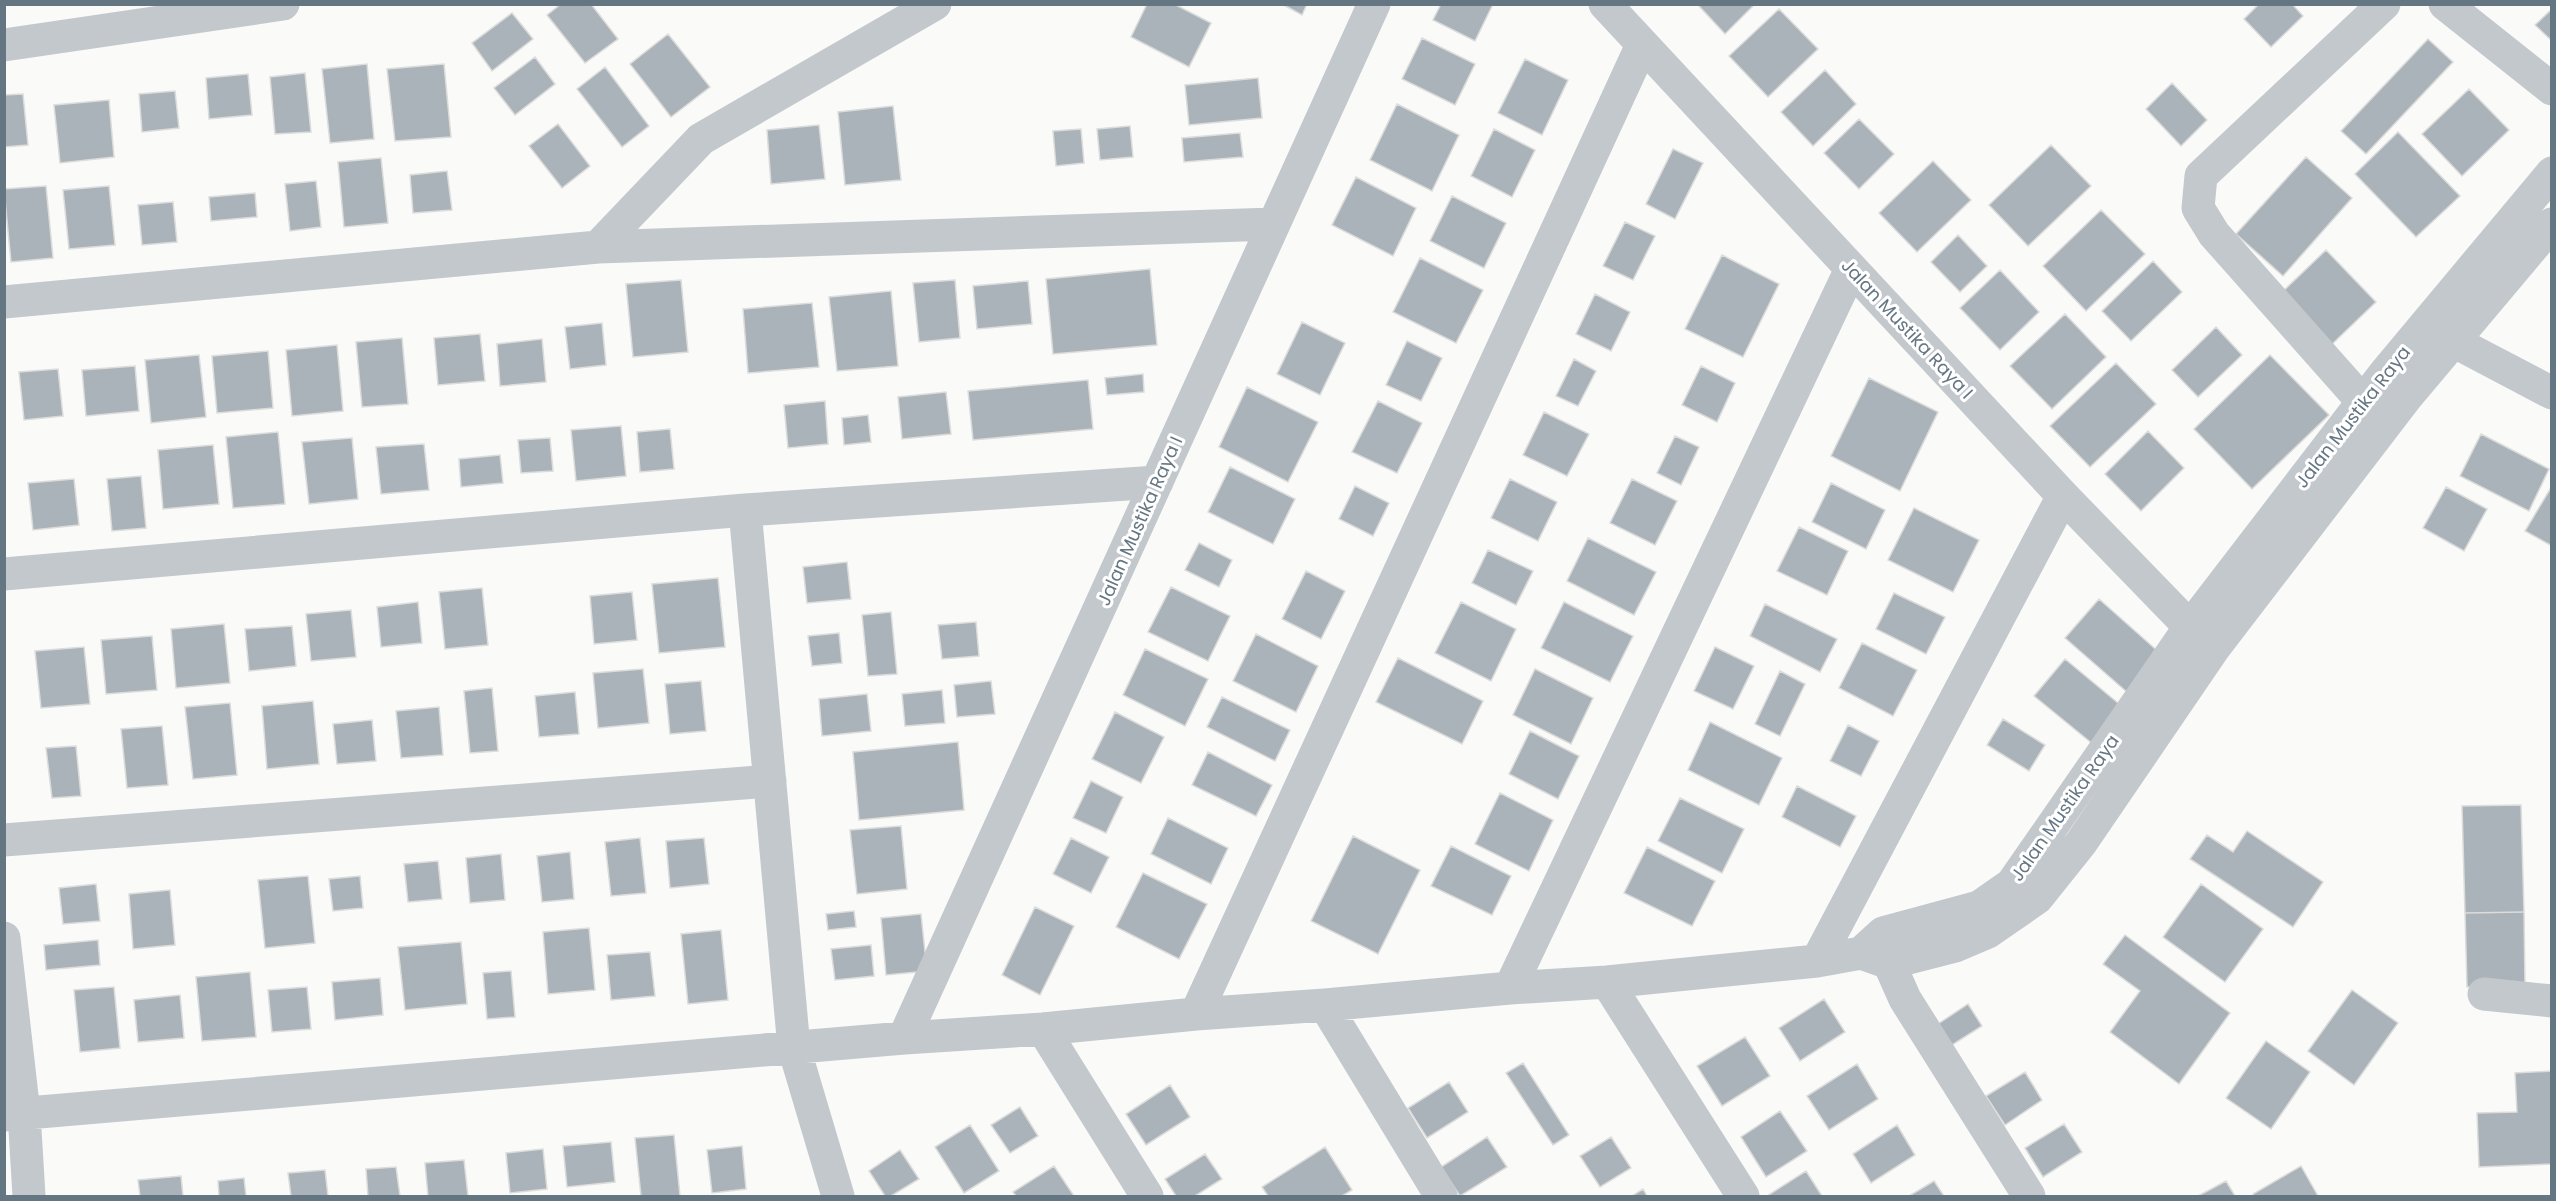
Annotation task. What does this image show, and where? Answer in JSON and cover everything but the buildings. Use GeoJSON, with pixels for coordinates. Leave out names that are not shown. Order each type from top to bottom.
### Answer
{"type":"FeatureCollection","features":[{"type":"Feature","properties":{"kind":"street"},"geometry":{"type":"LineString","coordinates":[[4,45],[283,4]]}},
{"type":"Feature","properties":{"kind":"street"},"geometry":{"type":"LineString","coordinates":[[598,248],[701,139],[935,4]]}},
{"type":"Feature","properties":{"kind":"street","name":"Jalan Mustika Raya I"},"geometry":{"type":"LineString","coordinates":[[904,1038],[1374,4]]}},
{"type":"Feature","properties":{"kind":"street","name":"Jalan Mustika Raya I"},"geometry":{"type":"LineString","coordinates":[[1605,4],[2064,496],[2202,637]]}},
{"type":"Feature","properties":{"kind":"street"},"geometry":{"type":"LineString","coordinates":[[2384,4],[2201,176],[2198,208],[2214,234],[2363,402],[2387,423]]}},
{"type":"Feature","properties":{"kind":"street"},"geometry":{"type":"LineString","coordinates":[[2445,4],[2552,89]]}},
{"type":"Feature","properties":{"kind":"street"},"geometry":{"type":"LineString","coordinates":[[1196,1014],[1642,45]]}},
{"type":"Feature","properties":{"kind":"street","name":"Jalan Mustika Raya"},"geometry":{"type":"LineString","coordinates":[[2202,637],[2387,423],[2442,330],[2552,173]]}},
{"type":"Feature","properties":{"kind":"street"},"geometry":{"type":"LineString","coordinates":[[4,302],[598,248],[1274,224]]}},
{"type":"Feature","properties":{"kind":"street","name":"Jalan Mustika Raya"},"geometry":{"type":"LineString","coordinates":[[14,1114],[904,1038],[1043,1029],[1510,987],[1607,982],[1817,962],[1878,950],[1955,946],[1988,932],[2037,898],[2081,843],[2202,637],[2363,402],[2552,224]]}},
{"type":"Feature","properties":{"kind":"street"},"geometry":{"type":"LineString","coordinates":[[1510,987],[1851,269]]}},
{"type":"Feature","properties":{"kind":"street"},"geometry":{"type":"LineString","coordinates":[[2442,330],[2552,393]]}},
{"type":"Feature","properties":{"kind":"street"},"geometry":{"type":"LineString","coordinates":[[4,574],[745,510],[1157,482]]}},
{"type":"Feature","properties":{"kind":"street"},"geometry":{"type":"LineString","coordinates":[[1817,962],[2064,496]]}},
{"type":"Feature","properties":{"kind":"street"},"geometry":{"type":"LineString","coordinates":[[745,510],[794,1048],[838,1197]]}},
{"type":"Feature","properties":{"kind":"street"},"geometry":{"type":"LineString","coordinates":[[4,840],[770,781]]}},
{"type":"Feature","properties":{"kind":"street"},"geometry":{"type":"LineString","coordinates":[[4,939],[14,1114],[29,1197]]}},
{"type":"Feature","properties":{"kind":"street"},"geometry":{"type":"LineString","coordinates":[[1878,950],[1905,999],[2029,1197]]}},
{"type":"Feature","properties":{"kind":"street"},"geometry":{"type":"LineString","coordinates":[[1607,982],[1743,1197]]}},
{"type":"Feature","properties":{"kind":"street"},"geometry":{"type":"LineString","coordinates":[[2484,994],[2552,1001]]}},
{"type":"Feature","properties":{"kind":"street"},"geometry":{"type":"LineString","coordinates":[[1325,1005],[1441,1197]]}},
{"type":"Feature","properties":{"kind":"street"},"geometry":{"type":"LineString","coordinates":[[1043,1029],[1147,1197]]}}]}
